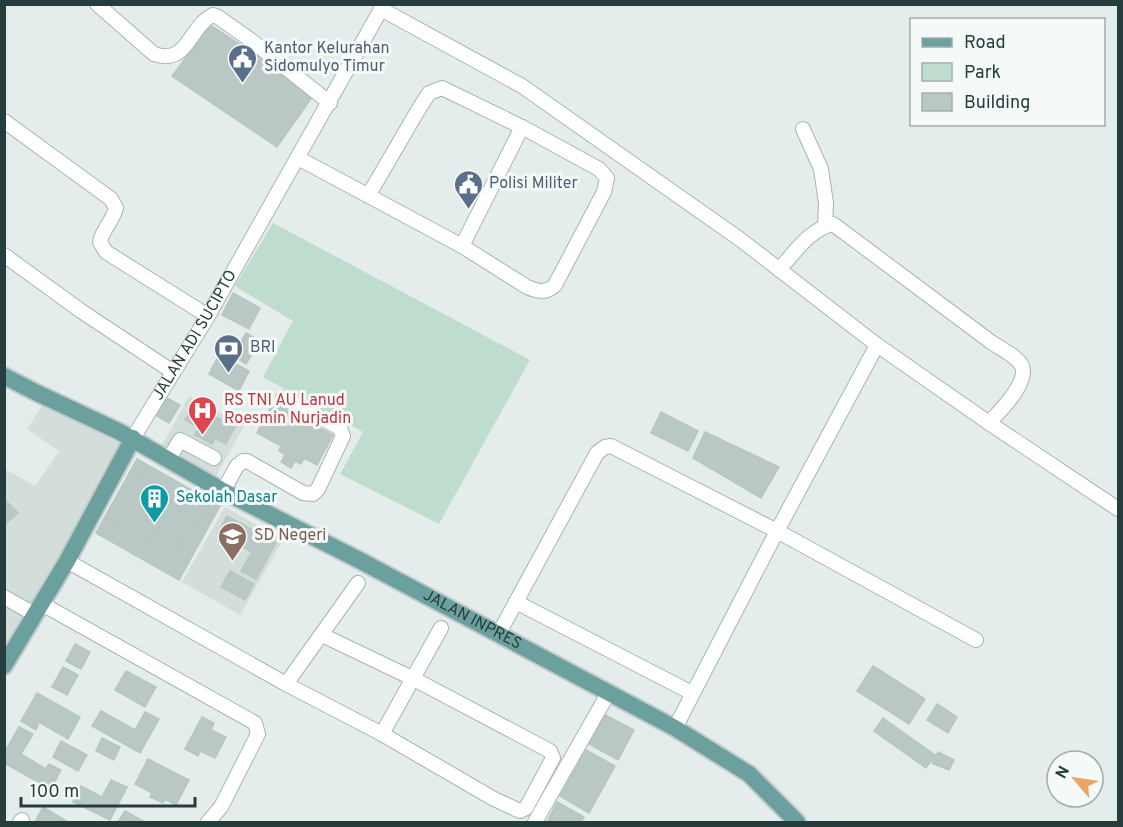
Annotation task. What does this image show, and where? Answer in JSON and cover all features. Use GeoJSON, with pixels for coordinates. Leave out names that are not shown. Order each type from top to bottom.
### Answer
{"type":"FeatureCollection","features":[{"type":"Feature","properties":{"kind":"main road","name":"JALAN INPRES"},"geometry":{"type":"LineString","coordinates":[[4,376],[133,438],[223,491],[675,728],[749,774],[797,822]]}},
{"type":"Feature","properties":{"kind":"main road","name":"JALAN ADI SUCIPTO"},"geometry":{"type":"LineString","coordinates":[[6,659],[67,561],[133,438]]}},
{"type":"Feature","properties":{"kind":"street"},"geometry":{"type":"LineString","coordinates":[[97,4],[154,54],[162,57],[178,53],[205,20],[213,15],[218,17],[330,103]]}},
{"type":"Feature","properties":{"kind":"street"},"geometry":{"type":"LineString","coordinates":[[382,7],[522,87],[733,233],[877,345],[1119,509]]}},
{"type":"Feature","properties":{"kind":"street","name":"JALAN ADI SUCIPTO"},"geometry":{"type":"LineString","coordinates":[[133,438],[208,316],[382,7]]}},
{"type":"Feature","properties":{"kind":"street"},"geometry":{"type":"LineString","coordinates":[[298,159],[462,246],[527,287],[538,291],[550,290],[555,285],[604,192],[607,178],[599,169],[522,127],[442,88],[429,93],[368,196]]}},
{"type":"Feature","properties":{"kind":"street"},"geometry":{"type":"LineString","coordinates":[[4,121],[111,199],[116,208],[100,242],[106,252],[208,316]]}},
{"type":"Feature","properties":{"kind":"street"},"geometry":{"type":"LineString","coordinates":[[462,246],[522,127]]}},
{"type":"Feature","properties":{"kind":"street"},"geometry":{"type":"LineString","coordinates":[[802,129],[821,169],[826,203],[825,226]]}},
{"type":"Feature","properties":{"kind":"street"},"geometry":{"type":"LineString","coordinates":[[779,270],[806,240],[825,226],[833,224],[1022,365],[1023,373],[1014,394],[989,423]]}},
{"type":"Feature","properties":{"kind":"street"},"geometry":{"type":"LineString","coordinates":[[4,255],[173,372]]}},
{"type":"Feature","properties":{"kind":"street"},"geometry":{"type":"LineString","coordinates":[[675,728],[877,345]]}},
{"type":"Feature","properties":{"kind":"street"},"geometry":{"type":"LineString","coordinates":[[223,491],[237,466],[243,461],[247,461],[303,493],[313,494],[318,489],[342,436],[342,431],[283,398]]}},
{"type":"Feature","properties":{"kind":"street"},"geometry":{"type":"LineString","coordinates":[[169,459],[180,440],[214,458]]}},
{"type":"Feature","properties":{"kind":"street"},"geometry":{"type":"LineString","coordinates":[[498,635],[597,453],[604,447],[611,446],[777,531],[976,640]]}},
{"type":"Feature","properties":{"kind":"street"},"geometry":{"type":"LineString","coordinates":[[67,561],[494,799],[520,811],[526,808],[553,758],[551,753],[412,678],[322,635]]}},
{"type":"Feature","properties":{"kind":"street"},"geometry":{"type":"LineString","coordinates":[[286,684],[357,583]]}},
{"type":"Feature","properties":{"kind":"street"},"geometry":{"type":"LineString","coordinates":[[4,597],[39,609],[255,723],[258,734],[221,807],[208,822]]}},
{"type":"Feature","properties":{"kind":"street"},"geometry":{"type":"LineString","coordinates":[[516,602],[692,693]]}},
{"type":"Feature","properties":{"kind":"street"},"geometry":{"type":"LineString","coordinates":[[381,734],[441,628]]}},
{"type":"Feature","properties":{"kind":"street"},"geometry":{"type":"LineString","coordinates":[[535,822],[609,692]]}},
{"type":"Feature","properties":{"kind":"shaded area","name":"RS TNI AU Lanud Roesmin Nurjadin"},"geometry":{"type":"Polygon","coordinates":[[[189,396],[244,426],[216,476],[161,447],[189,396]]]}},
{"type":"Feature","properties":{"kind":"shaded area"},"geometry":{"type":"Polygon","coordinates":[[[44,403],[121,445],[5,653],[5,469],[35,486],[59,451],[27,429],[44,403]]]}},
{"type":"Feature","properties":{"kind":"shaded area","name":"SD Negeri"},"geometry":{"type":"Polygon","coordinates":[[[225,507],[283,540],[240,615],[182,582],[225,507]]]}},
{"type":"Feature","properties":{"kind":"green space"},"geometry":{"type":"Polygon","coordinates":[[[273,223],[530,360],[439,524],[340,474],[363,432],[263,377],[293,321],[235,286],[273,223]]]}},
{"type":"Feature","properties":{"kind":"building","name":"Kantor Kelurahan Sidomulyo Timur"},"geometry":{"type":"Polygon","coordinates":[[[210,25],[315,93],[277,147],[172,76],[210,25]]]}},
{"type":"Feature","properties":{"kind":"building"},"geometry":{"type":"Polygon","coordinates":[[[233,293],[260,308],[249,329],[222,315],[233,293]]]}},
{"type":"Feature","properties":{"kind":"building"},"geometry":{"type":"Polygon","coordinates":[[[246,333],[260,341],[246,364],[233,356],[246,333]]]}},
{"type":"Feature","properties":{"kind":"building","name":"BRI"},"geometry":{"type":"Polygon","coordinates":[[[219,355],[249,371],[239,391],[209,374],[219,355]]]}},
{"type":"Feature","properties":{"kind":"building"},"geometry":{"type":"Polygon","coordinates":[[[167,398],[180,405],[169,423],[157,416],[167,398]]]}},
{"type":"Feature","properties":{"kind":"building"},"geometry":{"type":"Polygon","coordinates":[[[273,403],[333,435],[317,465],[304,458],[301,464],[295,461],[291,468],[281,462],[285,455],[279,451],[281,446],[257,433],[273,403]]]}},
{"type":"Feature","properties":{"kind":"building"},"geometry":{"type":"Polygon","coordinates":[[[193,405],[235,427],[226,444],[215,438],[212,444],[195,435],[199,428],[185,420],[193,405]]]}},
{"type":"Feature","properties":{"kind":"building"},"geometry":{"type":"Polygon","coordinates":[[[661,412],[698,431],[688,451],[651,433],[661,412]]]}},
{"type":"Feature","properties":{"kind":"building"},"geometry":{"type":"Polygon","coordinates":[[[705,432],[779,467],[761,498],[693,458],[705,432]]]}},
{"type":"Feature","properties":{"kind":"building","name":"Sekolah Dasar"},"geometry":{"type":"Polygon","coordinates":[[[137,459],[220,506],[179,580],[96,533],[137,459]]]}},
{"type":"Feature","properties":{"kind":"building"},"geometry":{"type":"Polygon","coordinates":[[[141,467],[199,499],[166,559],[147,548],[173,500],[134,478],[141,467]]]}},
{"type":"Feature","properties":{"kind":"building"},"geometry":{"type":"Polygon","coordinates":[[[4,499],[18,513],[4,525],[4,499]]]}},
{"type":"Feature","properties":{"kind":"building"},"geometry":{"type":"Polygon","coordinates":[[[201,503],[211,509],[207,518],[196,513],[201,503]]]}},
{"type":"Feature","properties":{"kind":"building"},"geometry":{"type":"Polygon","coordinates":[[[227,516],[276,543],[256,579],[241,571],[252,552],[218,533],[227,516]]]}},
{"type":"Feature","properties":{"kind":"building"},"geometry":{"type":"Polygon","coordinates":[[[109,518],[146,540],[139,553],[101,531],[109,518]]]}},
{"type":"Feature","properties":{"kind":"building"},"geometry":{"type":"Polygon","coordinates":[[[193,520],[205,526],[185,562],[173,556],[193,520]]]}},
{"type":"Feature","properties":{"kind":"building"},"geometry":{"type":"Polygon","coordinates":[[[230,571],[254,584],[245,600],[221,587],[230,571]]]}},
{"type":"Feature","properties":{"kind":"building"},"geometry":{"type":"Polygon","coordinates":[[[75,644],[90,652],[81,669],[66,661],[75,644]]]}},
{"type":"Feature","properties":{"kind":"building"},"geometry":{"type":"Polygon","coordinates":[[[873,666],[925,699],[909,724],[857,691],[873,666]]]}},
{"type":"Feature","properties":{"kind":"building"},"geometry":{"type":"Polygon","coordinates":[[[63,667],[78,675],[67,695],[52,687],[63,667]]]}},
{"type":"Feature","properties":{"kind":"building"},"geometry":{"type":"Polygon","coordinates":[[[126,671],[156,687],[145,707],[115,690],[126,671]]]}},
{"type":"Feature","properties":{"kind":"building"},"geometry":{"type":"Polygon","coordinates":[[[37,693],[80,717],[68,739],[39,722],[36,730],[21,721],[37,693]]]}},
{"type":"Feature","properties":{"kind":"building"},"geometry":{"type":"Polygon","coordinates":[[[937,704],[957,717],[948,733],[927,720],[937,704]]]}},
{"type":"Feature","properties":{"kind":"building"},"geometry":{"type":"Polygon","coordinates":[[[101,711],[135,730],[145,712],[159,719],[140,753],[92,726],[101,711]]]}},
{"type":"Feature","properties":{"kind":"building"},"geometry":{"type":"Polygon","coordinates":[[[605,715],[634,730],[618,760],[589,744],[605,715]]]}},
{"type":"Feature","properties":{"kind":"building"},"geometry":{"type":"Polygon","coordinates":[[[202,717],[214,723],[211,730],[226,737],[215,758],[200,751],[198,756],[185,749],[202,717]]]}},
{"type":"Feature","properties":{"kind":"building"},"geometry":{"type":"Polygon","coordinates":[[[883,718],[935,755],[926,768],[874,731],[883,718]]]}},
{"type":"Feature","properties":{"kind":"building"},"geometry":{"type":"Polygon","coordinates":[[[19,727],[33,734],[21,754],[46,769],[49,764],[61,770],[51,789],[4,763],[4,753],[19,727]]]}},
{"type":"Feature","properties":{"kind":"building"},"geometry":{"type":"Polygon","coordinates":[[[102,738],[120,747],[114,760],[96,751],[102,738]]]}},
{"type":"Feature","properties":{"kind":"building"},"geometry":{"type":"Polygon","coordinates":[[[61,741],[87,755],[78,771],[53,757],[61,741]]]}},
{"type":"Feature","properties":{"kind":"building"},"geometry":{"type":"Polygon","coordinates":[[[586,750],[615,766],[589,813],[560,796],[586,750]]]}},
{"type":"Feature","properties":{"kind":"building"},"geometry":{"type":"Polygon","coordinates":[[[938,752],[954,760],[949,770],[932,763],[938,752]]]}},
{"type":"Feature","properties":{"kind":"building"},"geometry":{"type":"Polygon","coordinates":[[[148,759],[189,780],[176,805],[165,799],[163,803],[150,797],[152,793],[135,784],[148,759]]]}},
{"type":"Feature","properties":{"kind":"building"},"geometry":{"type":"Polygon","coordinates":[[[111,780],[127,787],[110,820],[73,802],[81,786],[102,797],[111,780]]]}},
{"type":"Feature","properties":{"kind":"building"},"geometry":{"type":"Polygon","coordinates":[[[557,802],[584,817],[581,822],[547,822],[557,802]]]}},
{"type":"Feature","properties":{"kind":"building"},"geometry":{"type":"Polygon","coordinates":[[[43,807],[68,822],[35,822],[43,807]]]}},
{"type":"Feature","properties":{"kind":"building"},"geometry":{"type":"Polygon","coordinates":[[[125,811],[145,822],[118,822],[125,811]]]}},
{"type":"Feature","properties":{"kind":"place","name":"Kantor Kelurahan Sidomulyo Timur"},"geometry":{"type":"Point","coordinates":[243,84]}},
{"type":"Feature","properties":{"kind":"place","name":"Polisi Militer"},"geometry":{"type":"Point","coordinates":[468,210]}},
{"type":"Feature","properties":{"kind":"place","name":"BRI"},"geometry":{"type":"Point","coordinates":[229,374]}},
{"type":"Feature","properties":{"kind":"place","name":"RS TNI AU Lanud Roesmin Nurjadin"},"geometry":{"type":"Point","coordinates":[203,436]}},
{"type":"Feature","properties":{"kind":"place","name":"Sekolah Dasar"},"geometry":{"type":"Point","coordinates":[155,524]}},
{"type":"Feature","properties":{"kind":"place","name":"SD Negeri"},"geometry":{"type":"Point","coordinates":[233,562]}}]}
